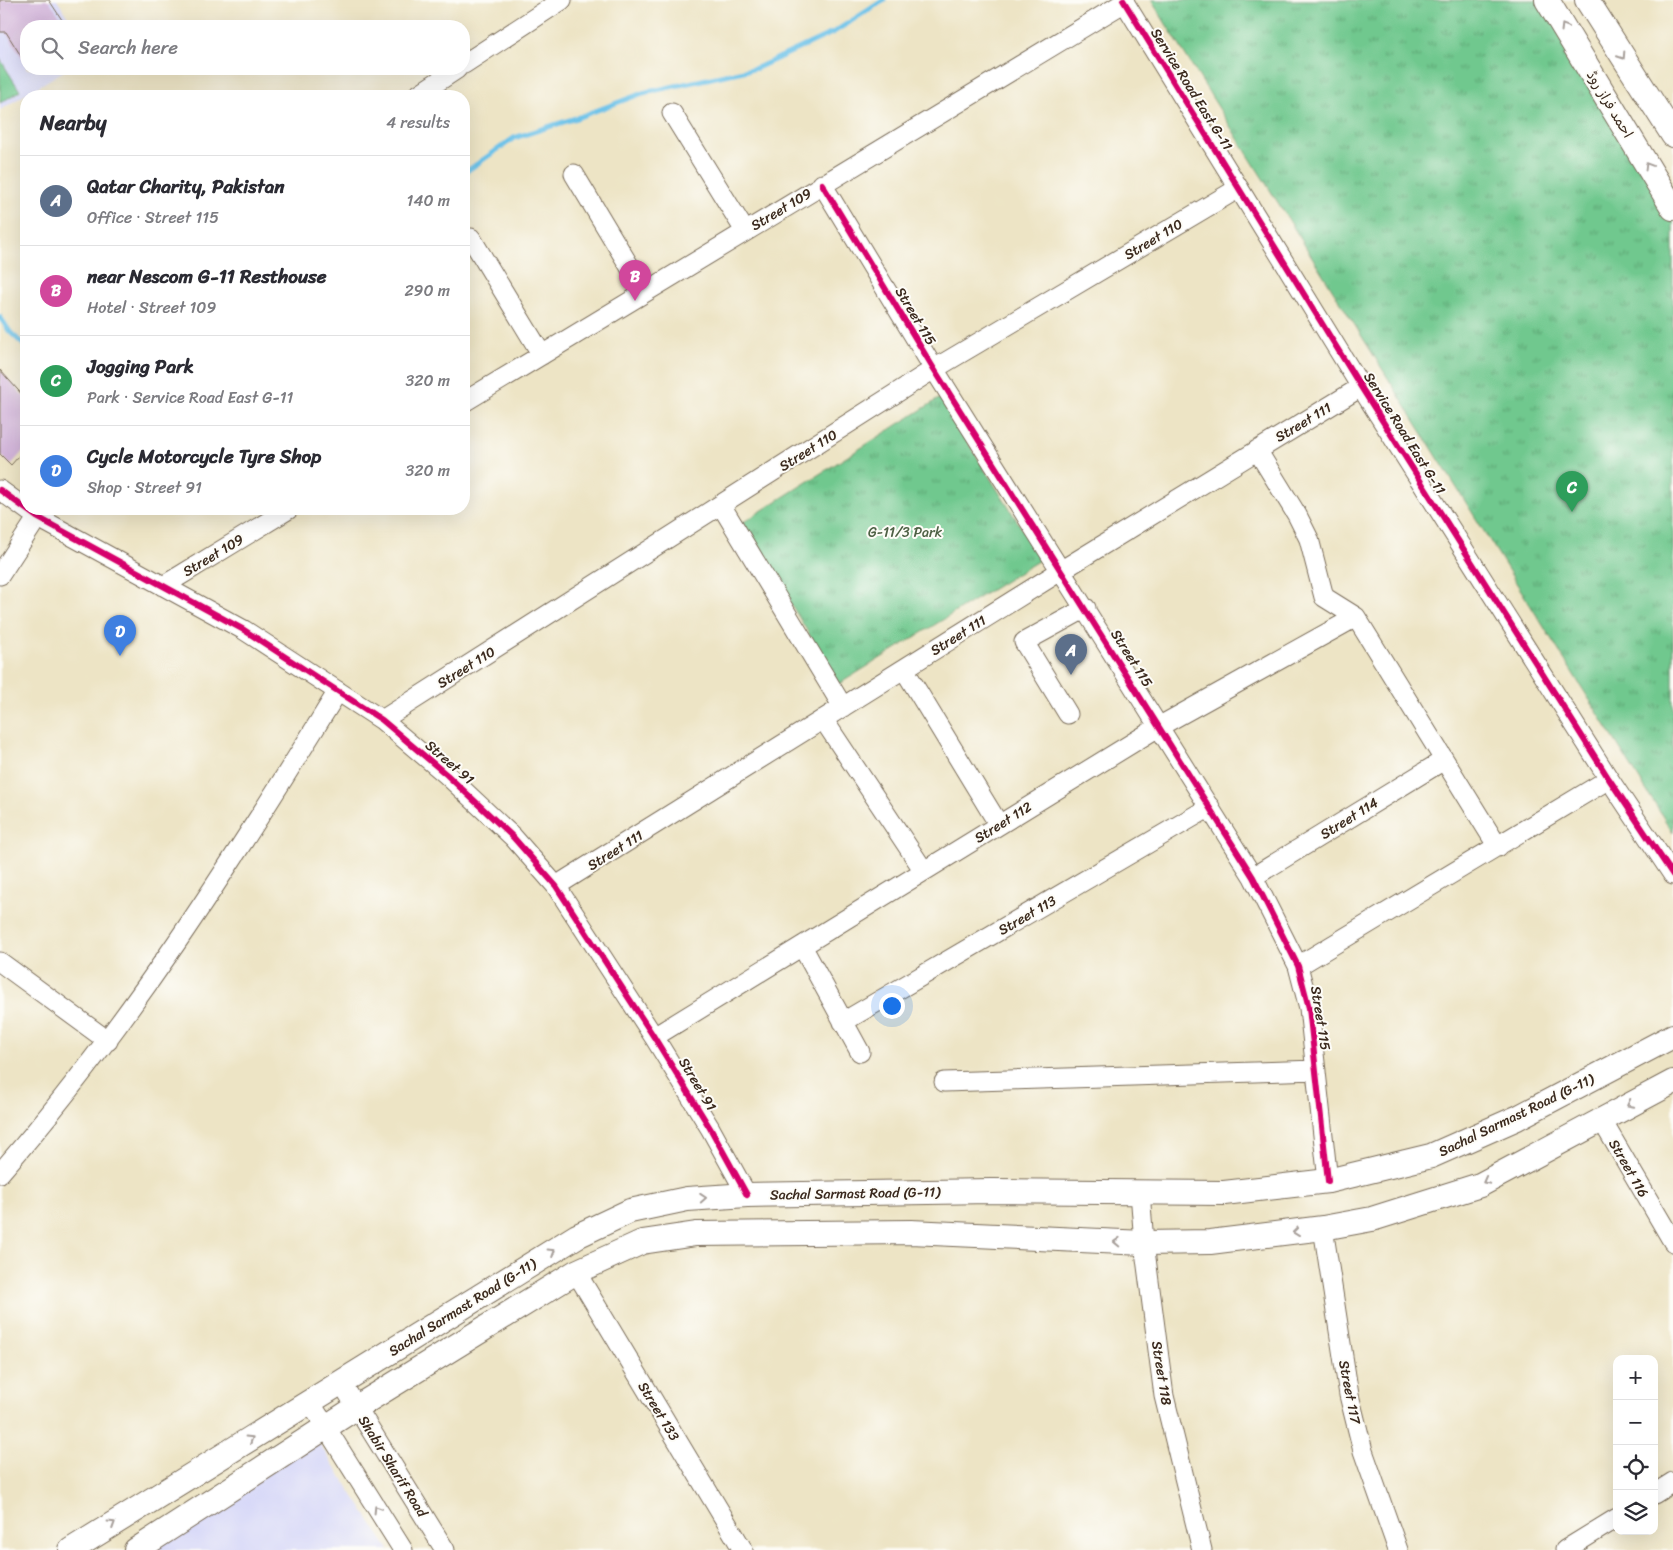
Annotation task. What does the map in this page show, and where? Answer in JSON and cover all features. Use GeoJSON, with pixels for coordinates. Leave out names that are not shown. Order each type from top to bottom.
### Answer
{"type":"FeatureCollection","features":[{"type":"Feature","properties":{"kind":"main road","name":"احمد فراز روڈ"},"geometry":{"type":"LineString","coordinates":[[1547,0],[1673,208]]}},
{"type":"Feature","properties":{"kind":"main road"},"geometry":{"type":"LineString","coordinates":[[1587,0],[1673,135]]}},
{"type":"Feature","properties":{"kind":"main road","name":"Sachal Sarmast Road (G-11)"},"geometry":{"type":"LineString","coordinates":[[70,1550],[577,1236],[630,1211],[687,1199],[747,1195],[991,1191],[1224,1193],[1328,1181],[1431,1156],[1517,1118],[1673,1036]]}},
{"type":"Feature","properties":{"kind":"main road"},"geometry":{"type":"LineString","coordinates":[[136,1550],[357,1407],[576,1272],[642,1242],[696,1234],[911,1232],[1144,1243],[1210,1242],[1323,1228],[1372,1219],[1480,1184],[1673,1082]]}},
{"type":"Feature","properties":{"kind":"street","name":"Street 109"},"geometry":{"type":"LineString","coordinates":[[470,398],[1124,1]]}},
{"type":"Feature","properties":{"kind":"street","name":"Service Road East G-11"},"geometry":{"type":"LineString","coordinates":[[1124,1],[1361,387],[1609,779],[1673,875]]}},
{"type":"Feature","properties":{"kind":"street"},"geometry":{"type":"LineString","coordinates":[[470,60],[549,3]]}},
{"type":"Feature","properties":{"kind":"street"},"geometry":{"type":"LineString","coordinates":[[425,90],[448,75]]}},
{"type":"Feature","properties":{"kind":"street"},"geometry":{"type":"LineString","coordinates":[[672,113],[745,231]]}},
{"type":"Feature","properties":{"kind":"street"},"geometry":{"type":"LineString","coordinates":[[574,174],[645,292]]}},
{"type":"Feature","properties":{"kind":"street","name":"Street 115"},"geometry":{"type":"LineString","coordinates":[[822,184],[934,369],[1254,877],[1298,966],[1309,1008],[1328,1181]]}},
{"type":"Feature","properties":{"kind":"street","name":"Street 110"},"geometry":{"type":"LineString","coordinates":[[382,720],[934,369],[1239,188]]}},
{"type":"Feature","properties":{"kind":"street"},"geometry":{"type":"LineString","coordinates":[[471,238],[542,354]]}},
{"type":"Feature","properties":{"kind":"street","name":"Street 111"},"geometry":{"type":"LineString","coordinates":[[556,886],[1062,570],[1361,387]]}},
{"type":"Feature","properties":{"kind":"street"},"geometry":{"type":"LineString","coordinates":[[1257,450],[1297,515],[1309,539],[1324,597],[1356,617],[1498,847]]}},
{"type":"Feature","properties":{"kind":"street","name":"Street 91"},"geometry":{"type":"LineString","coordinates":[[0,490],[20,502]]}},
{"type":"Feature","properties":{"kind":"street"},"geometry":{"type":"LineString","coordinates":[[721,505],[843,707]]}},
{"type":"Feature","properties":{"kind":"street"},"geometry":{"type":"LineString","coordinates":[[0,575],[39,515]]}},
{"type":"Feature","properties":{"kind":"street","name":"Street 91"},"geometry":{"type":"LineString","coordinates":[[43,515],[163,586],[244,630],[382,720],[447,776],[513,837],[556,886],[654,1037],[710,1128],[747,1195]]}},
{"type":"Feature","properties":{"kind":"street","name":"Street 109"},"geometry":{"type":"LineString","coordinates":[[163,586],[279,515]]}},
{"type":"Feature","properties":{"kind":"street"},"geometry":{"type":"LineString","coordinates":[[1068,714],[1024,642],[1086,608]]}},
{"type":"Feature","properties":{"kind":"street","name":"Street 112"},"geometry":{"type":"LineString","coordinates":[[654,1037],[1160,726],[1356,617]]}},
{"type":"Feature","properties":{"kind":"street"},"geometry":{"type":"LineString","coordinates":[[904,669],[999,825]]}},
{"type":"Feature","properties":{"kind":"street"},"geometry":{"type":"LineString","coordinates":[[0,1173],[41,1126],[108,1041],[241,848],[338,691]]}},
{"type":"Feature","properties":{"kind":"street"},"geometry":{"type":"LineString","coordinates":[[823,719],[924,871]]}},
{"type":"Feature","properties":{"kind":"street","name":"Street 114"},"geometry":{"type":"LineString","coordinates":[[1254,877],[1444,760]]}},
{"type":"Feature","properties":{"kind":"street"},"geometry":{"type":"LineString","coordinates":[[1298,966],[1609,779]]}},
{"type":"Feature","properties":{"kind":"street","name":"Street 113"},"geometry":{"type":"LineString","coordinates":[[843,1022],[1210,807]]}},
{"type":"Feature","properties":{"kind":"street"},"geometry":{"type":"LineString","coordinates":[[802,946],[860,1052]]}},
{"type":"Feature","properties":{"kind":"street"},"geometry":{"type":"LineString","coordinates":[[0,962],[108,1041]]}},
{"type":"Feature","properties":{"kind":"street"},"geometry":{"type":"LineString","coordinates":[[944,1082],[1316,1070]]}},
{"type":"Feature","properties":{"kind":"street","name":"Street 116"},"geometry":{"type":"LineString","coordinates":[[1601,1119],[1673,1242]]}},
{"type":"Feature","properties":{"kind":"street","name":"Street 118"},"geometry":{"type":"LineString","coordinates":[[1140,1192],[1144,1243],[1164,1396],[1202,1550]]}},
{"type":"Feature","properties":{"kind":"street","name":"Street 117"},"geometry":{"type":"LineString","coordinates":[[1323,1228],[1349,1395],[1363,1450],[1398,1550]]}},
{"type":"Feature","properties":{"kind":"street","name":"Street 133"},"geometry":{"type":"LineString","coordinates":[[576,1272],[743,1550]]}},
{"type":"Feature","properties":{"kind":"street","name":"Shabir Sharif Road"},"geometry":{"type":"LineString","coordinates":[[341,1382],[445,1550]]}},
{"type":"Feature","properties":{"kind":"street"},"geometry":{"type":"LineString","coordinates":[[310,1402],[403,1550]]}},
{"type":"Feature","properties":{"kind":"street"},"geometry":{"type":"LineString","coordinates":[[1658,1491],[1673,1482]]}},
{"type":"Feature","properties":{"kind":"street"},"geometry":{"type":"LineString","coordinates":[[1565,1550],[1613,1520]]}},
{"type":"Feature","properties":{"kind":"shaded area"},"geometry":{"type":"Polygon","coordinates":[[[0,0],[57,0],[70,20],[20,20],[20,75],[57,75],[33,90],[20,90],[20,98],[0,110],[0,0]]]}},
{"type":"Feature","properties":{"kind":"shaded area"},"geometry":{"type":"Polygon","coordinates":[[[317,1440],[389,1550],[147,1550],[317,1440]]]}},
{"type":"Feature","properties":{"kind":"green space"},"geometry":{"type":"Polygon","coordinates":[[[1151,0],[1555,0],[1673,190],[1673,833],[1151,0]]]}},
{"type":"Feature","properties":{"kind":"green space"},"geometry":{"type":"Polygon","coordinates":[[[0,59],[20,91],[0,103],[0,59]]]}},
{"type":"Feature","properties":{"kind":"green space","name":"G-11/3 Park"},"geometry":{"type":"Polygon","coordinates":[[[940,398],[1041,559],[839,684],[742,523],[940,398]]]}},
{"type":"Feature","properties":{"kind":"building"},"geometry":{"type":"Polygon","coordinates":[[[0,0],[49,0],[62,20],[20,20],[20,54],[6,32],[0,32],[0,0]]]}},
{"type":"Feature","properties":{"kind":"building"},"geometry":{"type":"Polygon","coordinates":[[[0,370],[20,392],[20,455],[11,465],[0,454],[0,370]]]}},
{"type":"Feature","properties":{"kind":"waterway"},"geometry":{"type":"LineString","coordinates":[[470,169],[514,138],[579,117],[643,93],[757,68],[834,32],[884,0]]}},
{"type":"Feature","properties":{"kind":"waterway"},"geometry":{"type":"LineString","coordinates":[[0,317],[10,332],[20,341]]}},
{"type":"Feature","properties":{"kind":"cycle path"},"geometry":{"type":"LineString","coordinates":[[1123,0],[1361,387],[1609,779],[1673,875]]}},
{"type":"Feature","properties":{"kind":"cycle path"},"geometry":{"type":"LineString","coordinates":[[822,184],[934,369],[1253,877],[1298,966],[1309,1008],[1328,1181]]}},
{"type":"Feature","properties":{"kind":"cycle path"},"geometry":{"type":"LineString","coordinates":[[0,490],[20,505]]}},
{"type":"Feature","properties":{"kind":"cycle path"},"geometry":{"type":"LineString","coordinates":[[34,515],[244,630],[382,720],[447,775],[513,837],[556,886],[654,1037],[710,1128],[747,1195]]}},
{"type":"Feature","properties":{"kind":"place","name":"near Nescom G-11 Resthouse"},"geometry":{"type":"Point","coordinates":[635,301]}},
{"type":"Feature","properties":{"kind":"place","name":"Jogging Park"},"geometry":{"type":"Point","coordinates":[1572,512]}},
{"type":"Feature","properties":{"kind":"place","name":"Cycle Motorcycle Tyre Shop"},"geometry":{"type":"Point","coordinates":[120,656]}},
{"type":"Feature","properties":{"kind":"place","name":"Qatar Charity, Pakistan"},"geometry":{"type":"Point","coordinates":[1071,675]}}]}
